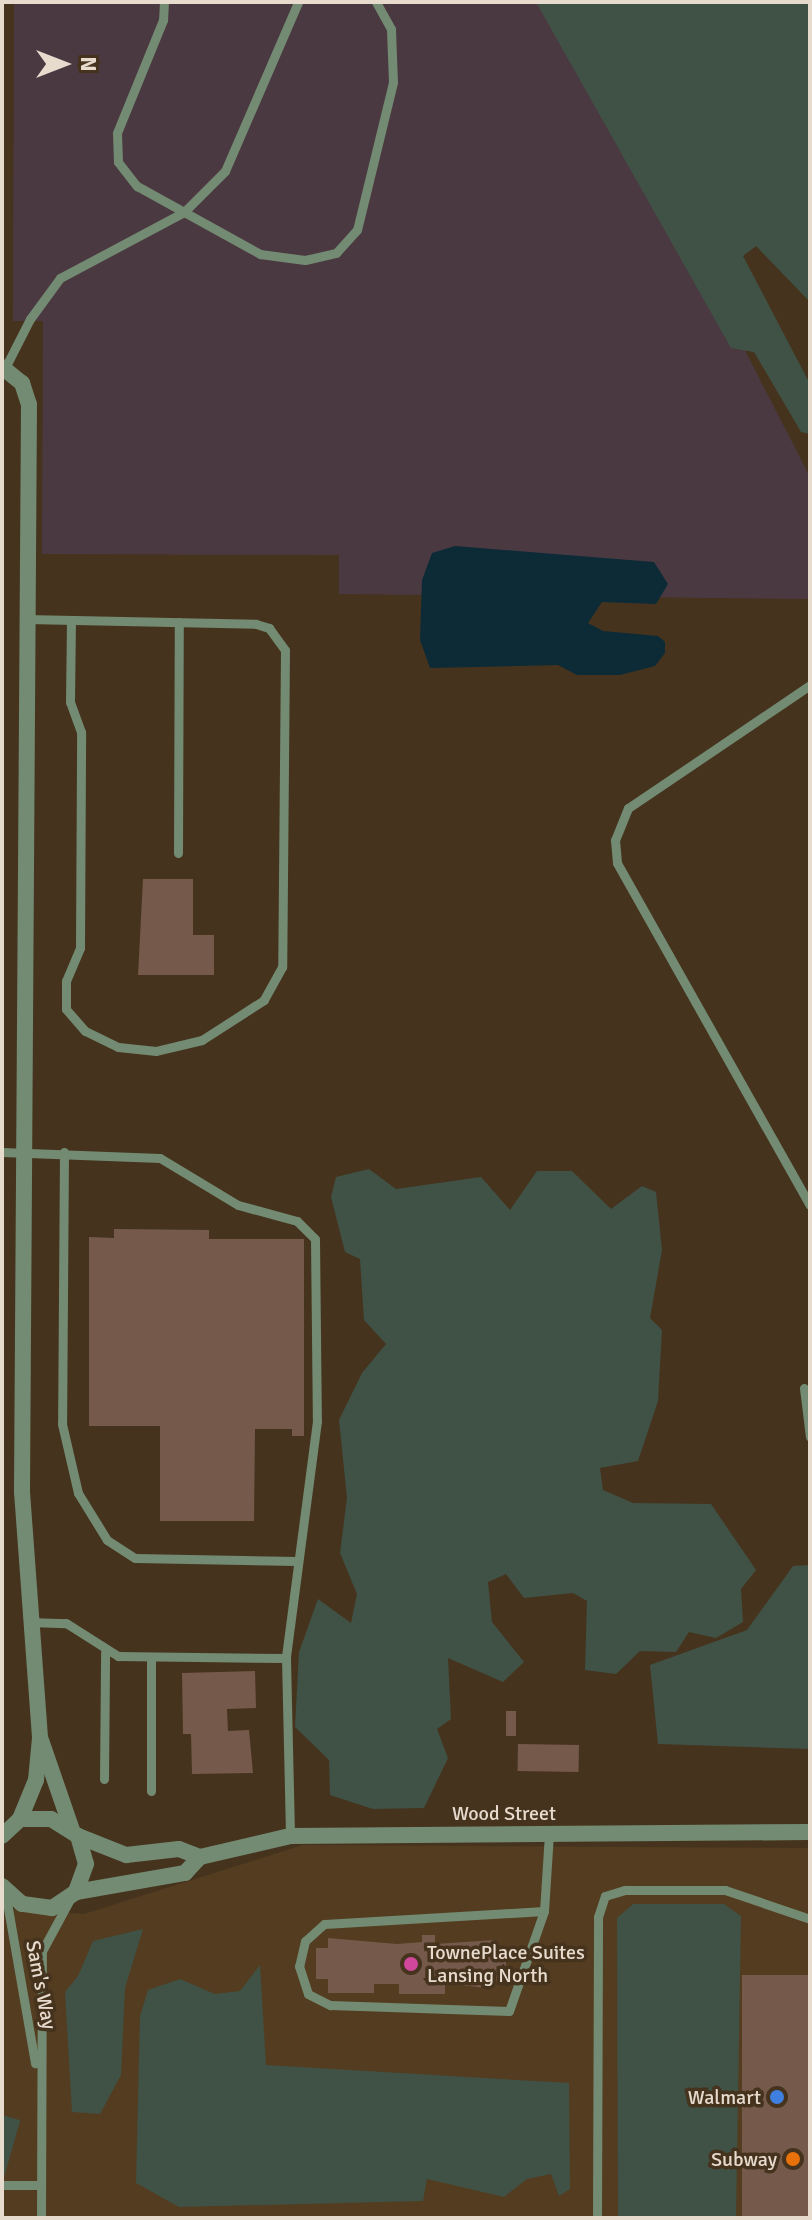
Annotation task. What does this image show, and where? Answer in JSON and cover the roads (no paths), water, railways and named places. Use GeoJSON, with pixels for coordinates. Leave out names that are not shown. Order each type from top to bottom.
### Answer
{"type":"FeatureCollection","features":[{"type":"Feature","properties":{"kind":"street"},"geometry":{"type":"LineString","coordinates":[[4,367],[22,383],[29,404],[22,1492],[28,1622],[40,1738],[36,1780],[8,1827]]}},
{"type":"Feature","properties":{"kind":"street"},"geometry":{"type":"LineString","coordinates":[[40,1738],[86,1864],[74,1894]]}},
{"type":"Feature","properties":{"kind":"street","name":"Wood Street"},"geometry":{"type":"LineString","coordinates":[[8,1827],[51,1819],[126,1855],[179,1849],[200,1857]]}},
{"type":"Feature","properties":{"kind":"street","name":"Wood Street"},"geometry":{"type":"LineString","coordinates":[[4,1889],[39,1908],[62,1904],[74,1894],[185,1873],[200,1857],[290,1836],[810,1832]]}},
{"type":"Feature","properties":{"kind":"lane"},"geometry":{"type":"LineString","coordinates":[[164,2],[163,20],[117,133],[118,162],[137,186],[260,254],[305,260],[336,253],[357,230],[393,82],[391,29],[376,2]]}},
{"type":"Feature","properties":{"kind":"lane"},"geometry":{"type":"LineString","coordinates":[[4,367],[30,319],[60,278],[184,212],[225,171],[298,2]]}},
{"type":"Feature","properties":{"kind":"lane"},"geometry":{"type":"LineString","coordinates":[[26,619],[256,624],[269,628],[285,650],[282,967],[264,1000],[202,1040],[138,1051],[85,1031],[66,1009],[66,981],[80,948],[81,732],[70,702],[71,621]]}},
{"type":"Feature","properties":{"kind":"lane"},"geometry":{"type":"LineString","coordinates":[[178,853],[179,622]]}},
{"type":"Feature","properties":{"kind":"lane"},"geometry":{"type":"LineString","coordinates":[[810,685],[628,808],[615,840],[617,863],[810,1205]]}},
{"type":"Feature","properties":{"kind":"lane"},"geometry":{"type":"LineString","coordinates":[[2,1152],[160,1158],[238,1205],[297,1221],[315,1239],[317,1421],[286,1658],[290,1836]]}},
{"type":"Feature","properties":{"kind":"lane"},"geometry":{"type":"LineString","coordinates":[[64,1152],[62,1424],[78,1493],[107,1540],[135,1558],[297,1561]]}},
{"type":"Feature","properties":{"kind":"lane"},"geometry":{"type":"LineString","coordinates":[[804,1388],[810,1437]]}},
{"type":"Feature","properties":{"kind":"lane"},"geometry":{"type":"LineString","coordinates":[[28,1622],[66,1623],[105,1652],[151,1658],[286,1658]]}},
{"type":"Feature","properties":{"kind":"lane"},"geometry":{"type":"LineString","coordinates":[[104,1779],[105,1652]]}},
{"type":"Feature","properties":{"kind":"lane"},"geometry":{"type":"LineString","coordinates":[[151,1658],[151,1791]]}},
{"type":"Feature","properties":{"kind":"lane"},"geometry":{"type":"LineString","coordinates":[[544,1911],[324,1924],[305,1941],[299,1966],[308,1994],[330,2005],[509,2011],[544,1911],[549,1833]]}},
{"type":"Feature","properties":{"kind":"lane","name":"Sam's Way"},"geometry":{"type":"LineString","coordinates":[[4,1889],[40,2086]]}},
{"type":"Feature","properties":{"kind":"lane"},"geometry":{"type":"LineString","coordinates":[[597,2218],[598,1917],[605,1896],[625,1890],[725,1890],[810,1919]]}},
{"type":"Feature","properties":{"kind":"lane","name":"Sam's Way"},"geometry":{"type":"LineString","coordinates":[[41,2218],[42,1951],[74,1894]]}},
{"type":"Feature","properties":{"kind":"lane"},"geometry":{"type":"LineString","coordinates":[[2,2185],[41,2185]]}},
{"type":"Feature","properties":{"kind":"water"},"geometry":{"type":"Polygon","coordinates":[[[455,546],[654,562],[668,584],[656,604],[602,602],[588,623],[603,631],[658,636],[665,642],[665,653],[655,666],[620,675],[577,675],[558,665],[430,668],[420,640],[422,580],[432,553],[455,546]]]}},
{"type":"Feature","properties":{"kind":"place","name":"TownePlace Suites Lansing North"},"geometry":{"type":"Point","coordinates":[411,1964]}},
{"type":"Feature","properties":{"kind":"place","name":"Walmart"},"geometry":{"type":"Point","coordinates":[777,2097]}},
{"type":"Feature","properties":{"kind":"place","name":"Subway"},"geometry":{"type":"Point","coordinates":[793,2159]}}]}
